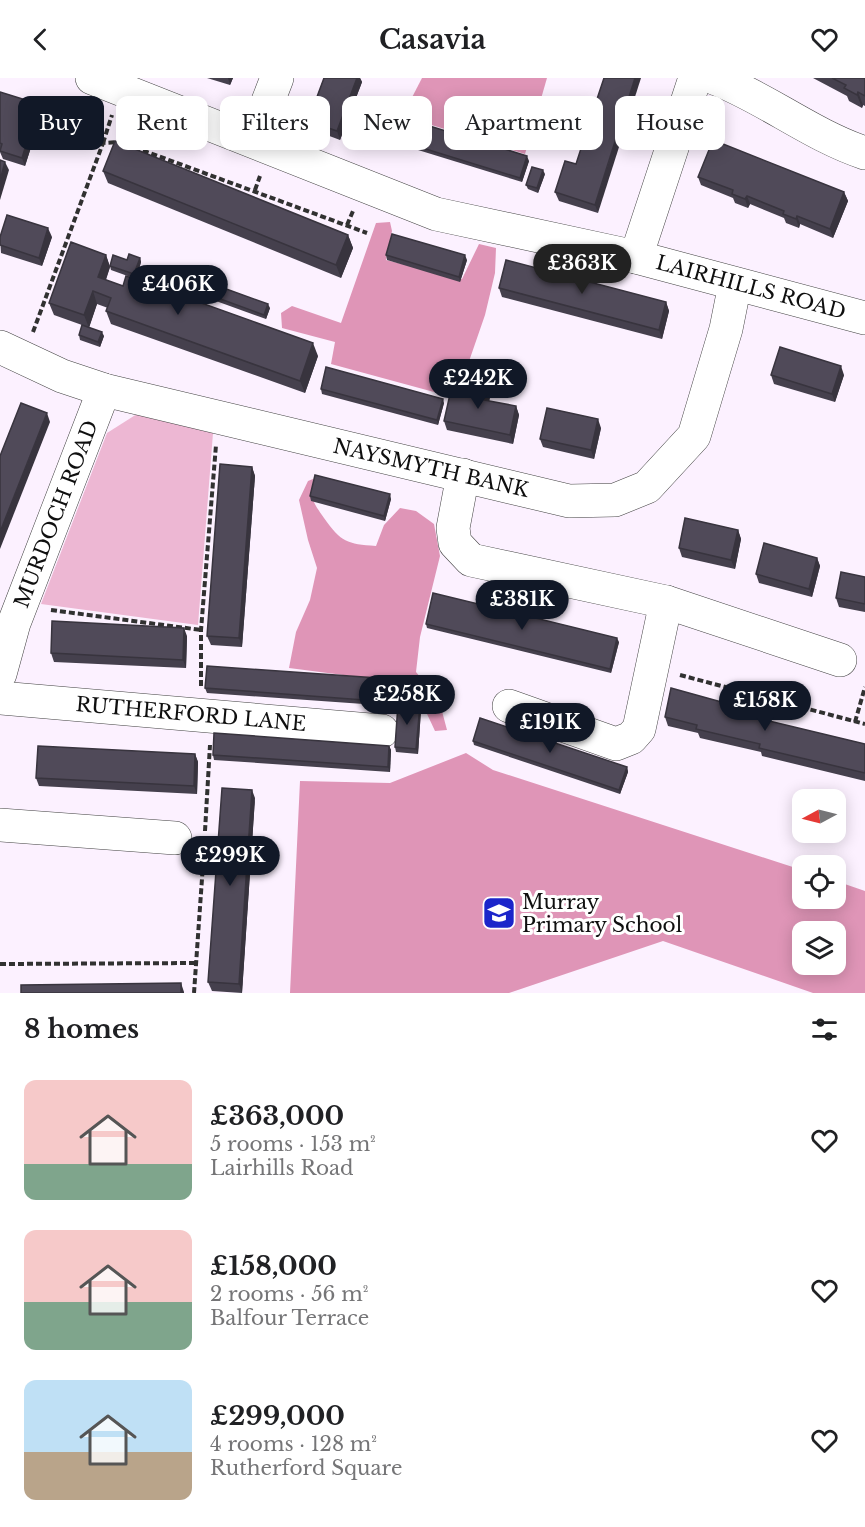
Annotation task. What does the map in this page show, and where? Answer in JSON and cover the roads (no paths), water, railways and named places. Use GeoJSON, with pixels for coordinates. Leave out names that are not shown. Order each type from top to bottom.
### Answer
{"type":"FeatureCollection","features":[{"type":"Feature","properties":{"kind":"street","name":"LAIRHILLS ROAD"},"geometry":{"type":"LineString","coordinates":[[92,78],[220,127]]}},
{"type":"Feature","properties":{"kind":"street"},"geometry":{"type":"LineString","coordinates":[[270,96],[277,78]]}},
{"type":"Feature","properties":{"kind":"street"},"geometry":{"type":"LineString","coordinates":[[636,256],[695,78]]}},
{"type":"Feature","properties":{"kind":"street"},"geometry":{"type":"LineString","coordinates":[[714,78],[741,89],[845,146],[865,153]]}},
{"type":"Feature","properties":{"kind":"street","name":"LAIRHILLS ROAD"},"geometry":{"type":"LineString","coordinates":[[278,150],[436,214],[636,256],[865,318]]}},
{"type":"Feature","properties":{"kind":"street","name":"NAYSMYTH BANK"},"geometry":{"type":"LineString","coordinates":[[12,353],[62,376],[104,390],[569,501],[615,500],[647,487],[694,436],[726,329],[735,284]]}},
{"type":"Feature","properties":{"kind":"street","name":"MURDOCH ROAD"},"geometry":{"type":"LineString","coordinates":[[0,674],[14,623],[104,390]]}},
{"type":"Feature","properties":{"kind":"street"},"geometry":{"type":"LineString","coordinates":[[463,476],[453,528],[454,543],[471,560],[666,602],[840,660]]}},
{"type":"Feature","properties":{"kind":"street"},"geometry":{"type":"LineString","coordinates":[[509,706],[616,744],[631,738],[639,729],[666,602]]}},
{"type":"Feature","properties":{"kind":"street","name":"RUTHERFORD LANE"},"geometry":{"type":"LineString","coordinates":[[0,698],[382,730]]}},
{"type":"Feature","properties":{"kind":"street"},"geometry":{"type":"LineString","coordinates":[[0,825],[174,838]]}},
{"type":"Feature","properties":{"kind":"place","name":"Murray Primary School"},"geometry":{"type":"Point","coordinates":[499,913]}}]}
